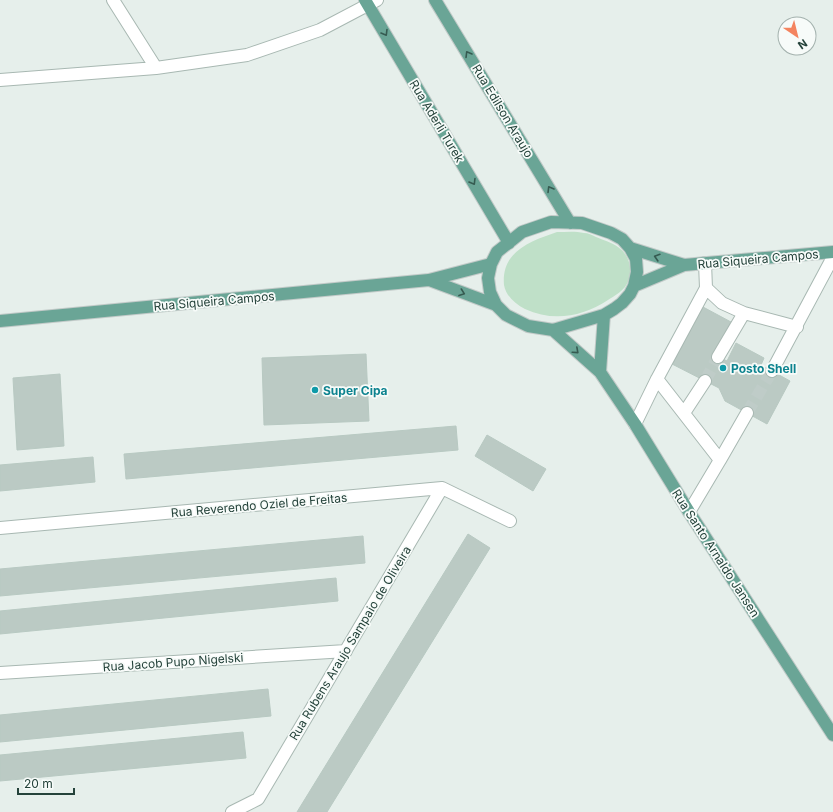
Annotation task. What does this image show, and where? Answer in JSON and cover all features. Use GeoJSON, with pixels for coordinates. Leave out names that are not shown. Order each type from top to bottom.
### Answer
{"type":"FeatureCollection","features":[{"type":"Feature","properties":{"kind":"main road","name":"Rua Edilson Araujo"},"geometry":{"type":"LineString","coordinates":[[435,0],[570,222]]}},
{"type":"Feature","properties":{"kind":"main road","name":"Rua Aderli Turek"},"geometry":{"type":"LineString","coordinates":[[370,2],[509,243]]}},
{"type":"Feature","properties":{"kind":"main road"},"geometry":{"type":"LineString","coordinates":[[551,222],[570,222],[582,223],[612,234],[622,239],[630,248],[637,264],[637,272],[634,286],[630,294],[622,303],[604,315],[553,330],[528,326],[506,315],[496,305],[490,292],[488,278],[491,264],[498,252],[522,232],[551,222]]}},
{"type":"Feature","properties":{"kind":"main road","name":"Rua Siqueira Campos"},"geometry":{"type":"LineString","coordinates":[[630,248],[684,265]]}},
{"type":"Feature","properties":{"kind":"main road","name":"Rua Siqueira Campos"},"geometry":{"type":"LineString","coordinates":[[634,286],[684,265],[833,252]]}},
{"type":"Feature","properties":{"kind":"main road","name":"Rua Siqueira Campos"},"geometry":{"type":"LineString","coordinates":[[0,321],[429,280],[491,264]]}},
{"type":"Feature","properties":{"kind":"main road","name":"Rua Siqueira Campos"},"geometry":{"type":"LineString","coordinates":[[429,280],[496,305]]}},
{"type":"Feature","properties":{"kind":"main road"},"geometry":{"type":"LineString","coordinates":[[600,372],[604,315]]}},
{"type":"Feature","properties":{"kind":"main road","name":"Rua Santo Arnaldo Jansen"},"geometry":{"type":"LineString","coordinates":[[553,330],[600,372],[635,424],[689,512],[833,735]]}},
{"type":"Feature","properties":{"kind":"street"},"geometry":{"type":"LineString","coordinates":[[113,0],[156,68]]}},
{"type":"Feature","properties":{"kind":"street"},"geometry":{"type":"LineString","coordinates":[[0,80],[156,68],[247,54],[320,30],[370,2]]}},
{"type":"Feature","properties":{"kind":"street"},"geometry":{"type":"LineString","coordinates":[[772,371],[833,257]]}},
{"type":"Feature","properties":{"kind":"street"},"geometry":{"type":"LineString","coordinates":[[635,424],[657,379],[706,288],[705,263]]}},
{"type":"Feature","properties":{"kind":"street"},"geometry":{"type":"LineString","coordinates":[[706,288],[722,303],[744,313],[796,326]]}},
{"type":"Feature","properties":{"kind":"street"},"geometry":{"type":"LineString","coordinates":[[718,357],[744,313]]}},
{"type":"Feature","properties":{"kind":"street"},"geometry":{"type":"LineString","coordinates":[[657,379],[720,460]]}},
{"type":"Feature","properties":{"kind":"street"},"geometry":{"type":"LineString","coordinates":[[684,413],[705,381]]}},
{"type":"Feature","properties":{"kind":"street"},"geometry":{"type":"LineString","coordinates":[[689,512],[747,413]]}},
{"type":"Feature","properties":{"kind":"street"},"geometry":{"type":"LineString","coordinates":[[442,488],[510,521]]}},
{"type":"Feature","properties":{"kind":"street","name":"Rua Reverendo Oziel de Freitas"},"geometry":{"type":"LineString","coordinates":[[0,528],[442,488]]}},
{"type":"Feature","properties":{"kind":"street","name":"Rua Rubens Araujo Sampaio de Oliveira"},"geometry":{"type":"LineString","coordinates":[[232,812],[258,798],[442,488]]}},
{"type":"Feature","properties":{"kind":"street","name":"Rua Jacob Pupo Nigelski"},"geometry":{"type":"LineString","coordinates":[[0,673],[346,651]]}},
{"type":"Feature","properties":{"kind":"green space"},"geometry":{"type":"Polygon","coordinates":[[[557,232],[587,233],[610,242],[618,247],[626,255],[630,266],[630,277],[625,287],[598,306],[578,314],[567,316],[536,313],[525,309],[514,302],[507,293],[504,285],[504,273],[507,264],[520,249],[537,239],[557,232]]]}},
{"type":"Feature","properties":{"kind":"building","name":"Posto Shell"},"geometry":{"type":"Polygon","coordinates":[[[703,307],[731,322],[713,354],[727,361],[736,343],[764,358],[761,365],[790,381],[767,424],[725,401],[719,388],[672,364],[703,307]]]}},
{"type":"Feature","properties":{"kind":"building","name":"Super Cipa"},"geometry":{"type":"Polygon","coordinates":[[[366,354],[369,421],[264,425],[262,358],[366,354]]]}},
{"type":"Feature","properties":{"kind":"building"},"geometry":{"type":"Polygon","coordinates":[[[60,374],[64,446],[17,450],[13,378],[60,374]]]}},
{"type":"Feature","properties":{"kind":"building"},"geometry":{"type":"Polygon","coordinates":[[[456,426],[458,450],[126,479],[124,454],[456,426]]]}},
{"type":"Feature","properties":{"kind":"building"},"geometry":{"type":"Polygon","coordinates":[[[487,435],[546,469],[533,491],[475,456],[487,435]]]}},
{"type":"Feature","properties":{"kind":"building"},"geometry":{"type":"Polygon","coordinates":[[[93,457],[95,482],[0,491],[0,465],[93,457]]]}},
{"type":"Feature","properties":{"kind":"building"},"geometry":{"type":"Polygon","coordinates":[[[468,534],[490,548],[327,812],[297,812],[468,534]]]}},
{"type":"Feature","properties":{"kind":"building"},"geometry":{"type":"Polygon","coordinates":[[[363,536],[365,563],[0,596],[0,569],[363,536]]]}},
{"type":"Feature","properties":{"kind":"building"},"geometry":{"type":"Polygon","coordinates":[[[336,578],[338,601],[0,634],[0,611],[336,578]]]}},
{"type":"Feature","properties":{"kind":"building"},"geometry":{"type":"Polygon","coordinates":[[[268,689],[271,716],[0,742],[0,715],[268,689]]]}},
{"type":"Feature","properties":{"kind":"building"},"geometry":{"type":"Polygon","coordinates":[[[243,732],[246,758],[0,781],[0,755],[243,732]]]}},
{"type":"Feature","properties":{"kind":"tunnel"},"geometry":{"type":"LineString","coordinates":[[705,381],[718,357]]}},
{"type":"Feature","properties":{"kind":"tunnel"},"geometry":{"type":"LineString","coordinates":[[747,413],[772,371]]}},
{"type":"Feature","properties":{"kind":"place","name":"Posto Shell"},"geometry":{"type":"Point","coordinates":[723,368]}},
{"type":"Feature","properties":{"kind":"place","name":"Super Cipa"},"geometry":{"type":"Point","coordinates":[315,390]}}]}
